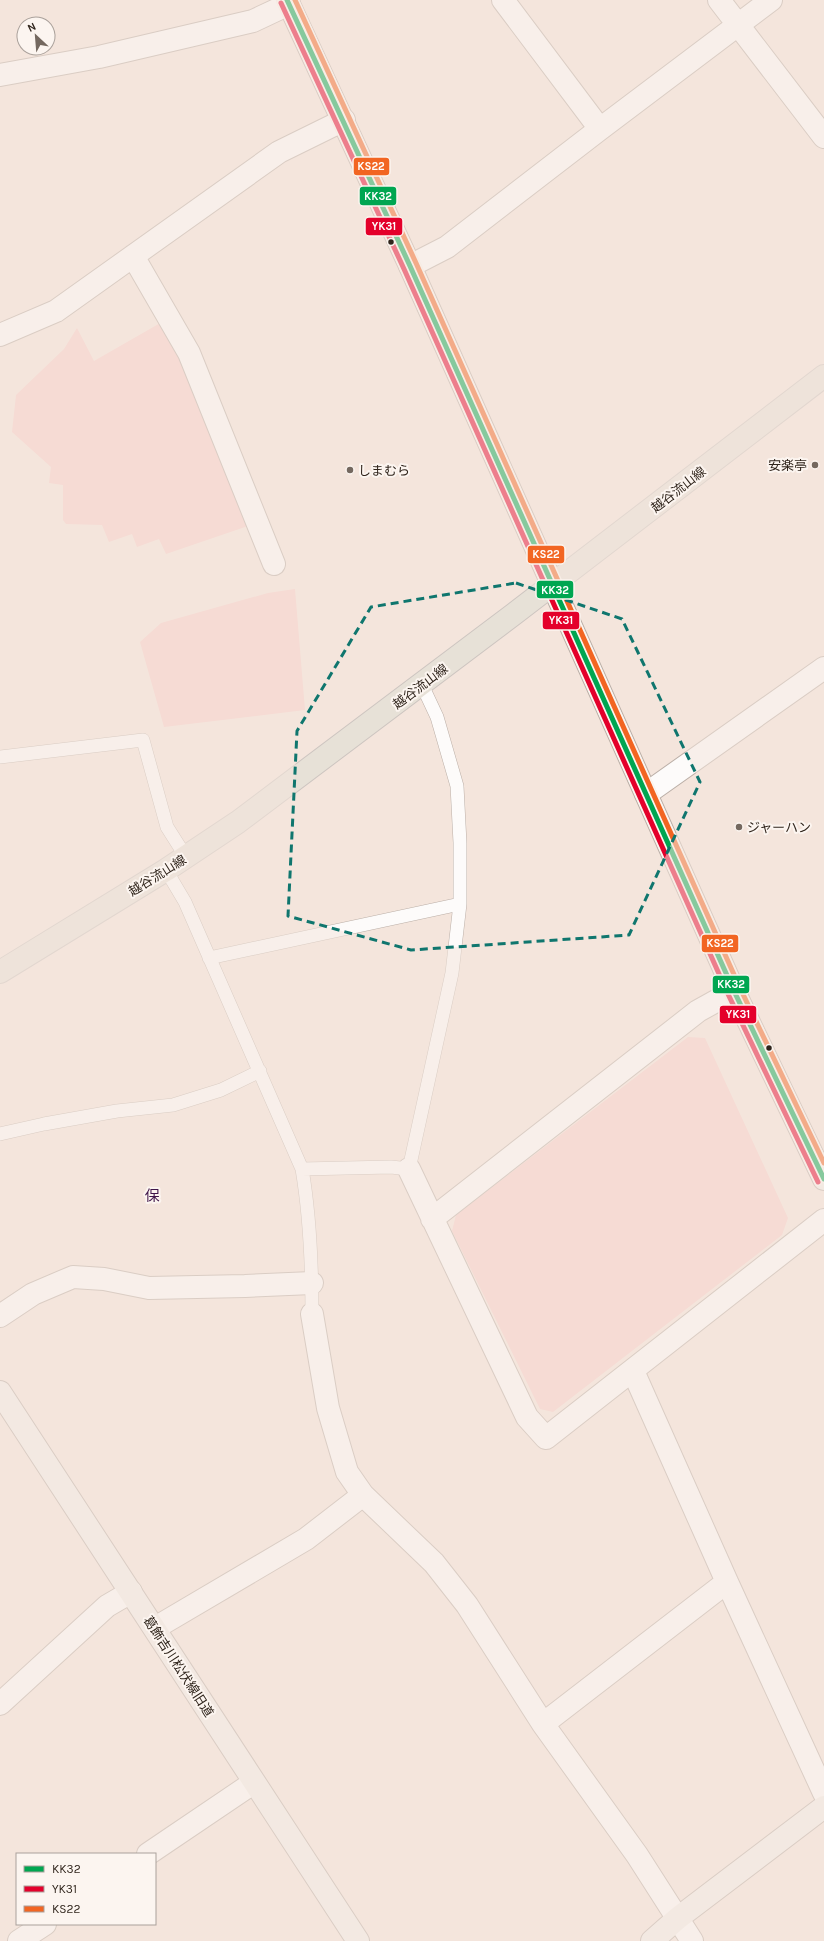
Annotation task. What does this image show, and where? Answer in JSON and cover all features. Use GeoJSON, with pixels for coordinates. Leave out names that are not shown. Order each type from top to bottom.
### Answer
{"type":"FeatureCollection","features":[{"type":"Feature","properties":{"kind":"main road","name":"越谷流山線"},"geometry":{"type":"LineString","coordinates":[[0,972],[166,870],[244,818],[422,685],[824,376]]}},
{"type":"Feature","properties":{"kind":"street"},"geometry":{"type":"LineString","coordinates":[[503,0],[600,129]]}},
{"type":"Feature","properties":{"kind":"street"},"geometry":{"type":"LineString","coordinates":[[719,0],[824,137]]}},
{"type":"Feature","properties":{"kind":"street"},"geometry":{"type":"LineString","coordinates":[[410,266],[447,247],[771,0]]}},
{"type":"Feature","properties":{"kind":"street"},"geometry":{"type":"LineString","coordinates":[[0,75],[99,57],[254,22],[288,2],[344,120],[410,266],[734,991],[824,1179]]}},
{"type":"Feature","properties":{"kind":"street"},"geometry":{"type":"LineString","coordinates":[[0,334],[56,311],[279,152],[344,120]]}},
{"type":"Feature","properties":{"kind":"street"},"geometry":{"type":"LineString","coordinates":[[133,256],[189,354],[274,564]]}},
{"type":"Feature","properties":{"kind":"street"},"geometry":{"type":"LineString","coordinates":[[646,794],[824,668]]}},
{"type":"Feature","properties":{"kind":"street"},"geometry":{"type":"LineString","coordinates":[[432,1219],[698,1011],[734,991]]}},
{"type":"Feature","properties":{"kind":"street"},"geometry":{"type":"LineString","coordinates":[[409,1169],[527,1417],[546,1438],[824,1220]]}},
{"type":"Feature","properties":{"kind":"street"},"geometry":{"type":"LineString","coordinates":[[0,1316],[32,1294],[73,1277],[104,1278],[149,1288],[312,1283]]}},
{"type":"Feature","properties":{"kind":"street"},"geometry":{"type":"LineString","coordinates":[[312,1314],[330,1415],[347,1472],[363,1495],[434,1563],[467,1605],[543,1724],[637,1855],[692,1941]]}},
{"type":"Feature","properties":{"kind":"street"},"geometry":{"type":"LineString","coordinates":[[633,1371],[727,1582],[824,1793]]}},
{"type":"Feature","properties":{"kind":"street","name":"葛飾吉川松伏線旧道"},"geometry":{"type":"LineString","coordinates":[[0,1392],[155,1628],[253,1783],[358,1941]]}},
{"type":"Feature","properties":{"kind":"street"},"geometry":{"type":"LineString","coordinates":[[155,1628],[306,1539],[363,1495]]}},
{"type":"Feature","properties":{"kind":"street"},"geometry":{"type":"LineString","coordinates":[[543,1724],[727,1582]]}},
{"type":"Feature","properties":{"kind":"street"},"geometry":{"type":"LineString","coordinates":[[0,1704],[107,1606],[131,1592]]}},
{"type":"Feature","properties":{"kind":"street"},"geometry":{"type":"LineString","coordinates":[[149,1853],[253,1783]]}},
{"type":"Feature","properties":{"kind":"street"},"geometry":{"type":"LineString","coordinates":[[652,1941],[678,1918],[824,1807]]}},
{"type":"Feature","properties":{"kind":"street"},"geometry":{"type":"LineString","coordinates":[[19,1941],[43,1925]]}},
{"type":"Feature","properties":{"kind":"lane"},"geometry":{"type":"LineString","coordinates":[[302,1169],[391,1167],[409,1169],[452,973],[460,904],[460,843],[457,786],[437,717],[422,685]]}},
{"type":"Feature","properties":{"kind":"lane"},"geometry":{"type":"LineString","coordinates":[[0,757],[143,740],[167,827],[186,857]]}},
{"type":"Feature","properties":{"kind":"lane"},"geometry":{"type":"LineString","coordinates":[[166,870],[185,902],[302,1169],[305,1187],[312,1283],[312,1314]]}},
{"type":"Feature","properties":{"kind":"lane"},"geometry":{"type":"LineString","coordinates":[[209,958],[460,904]]}},
{"type":"Feature","properties":{"kind":"lane"},"geometry":{"type":"LineString","coordinates":[[0,1134],[44,1124],[110,1113],[173,1105],[221,1090],[260,1071]]}},
{"type":"Feature","properties":{"kind":"highlighted area"},"geometry":{"type":"Polygon","coordinates":[[[516,583],[622,619],[700,782],[629,935],[411,950],[288,916],[297,731],[371,607],[516,583]]]}},
{"type":"Feature","properties":{"kind":"shaded area"},"geometry":{"type":"Polygon","coordinates":[[[162,322],[181,358],[248,526],[166,554],[159,539],[137,547],[132,534],[109,542],[102,525],[66,524],[63,520],[63,485],[49,483],[51,467],[12,432],[16,395],[64,349],[77,328],[94,361],[162,322]]]}},
{"type":"Feature","properties":{"kind":"shaded area"},"geometry":{"type":"Polygon","coordinates":[[[295,589],[305,710],[164,727],[140,642],[161,623],[268,593],[295,589]]]}},
{"type":"Feature","properties":{"kind":"shaded area"},"geometry":{"type":"Polygon","coordinates":[[[688,1037],[705,1038],[788,1218],[782,1235],[553,1412],[540,1409],[452,1231],[456,1215],[688,1037]]]}},
{"type":"Feature","properties":{"kind":"transit line","name":"KK32"},"geometry":{"type":"LineString","coordinates":[[287,0],[410,266],[734,991],[824,1179]]}},
{"type":"Feature","properties":{"kind":"transit line","name":"KS22"},"geometry":{"type":"LineString","coordinates":[[295,0],[416,263],[740,988],[824,1163]]}},
{"type":"Feature","properties":{"kind":"transit line","name":"YK31"},"geometry":{"type":"LineString","coordinates":[[281,3],[404,269],[728,994],[818,1182]]}},
{"type":"Feature","properties":{"kind":"place","name":"安楽亭"},"geometry":{"type":"Point","coordinates":[815,465]}},
{"type":"Feature","properties":{"kind":"place","name":"しまむら"},"geometry":{"type":"Point","coordinates":[350,470]}},
{"type":"Feature","properties":{"kind":"place","name":"ジャーハン"},"geometry":{"type":"Point","coordinates":[739,827]}},
{"type":"Feature","properties":{"kind":"district","name":"保"},"geometry":{"type":"Point","coordinates":[152,1196]}}]}
